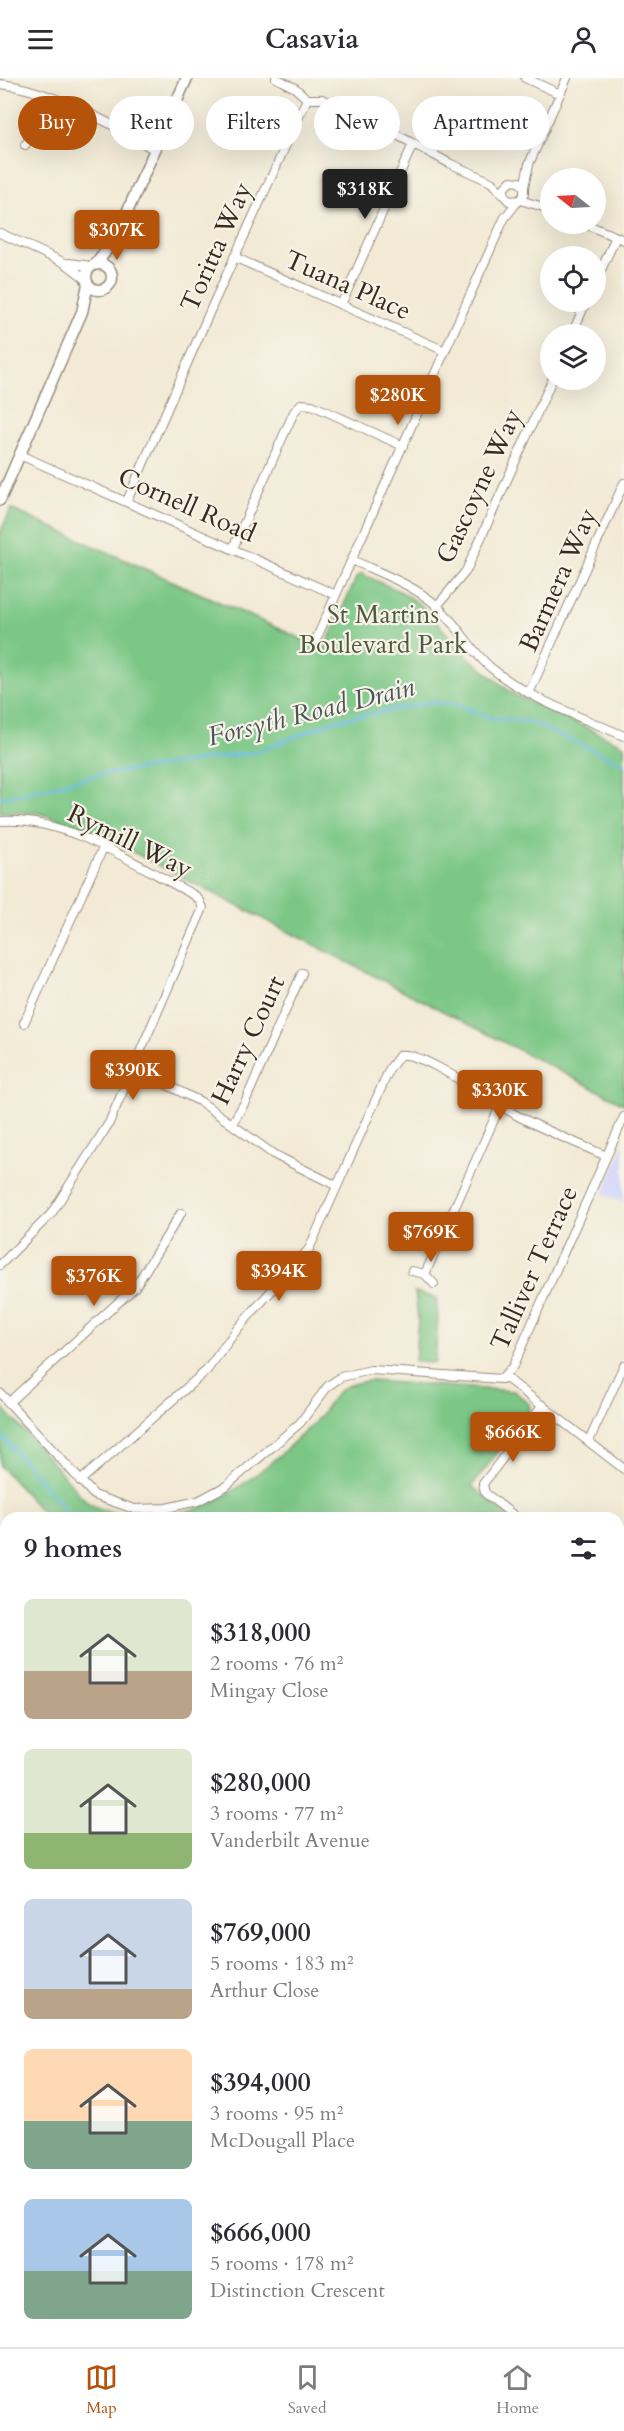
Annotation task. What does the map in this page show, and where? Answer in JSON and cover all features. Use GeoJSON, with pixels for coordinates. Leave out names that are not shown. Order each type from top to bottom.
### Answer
{"type":"FeatureCollection","features":[{"type":"Feature","properties":{"kind":"street"},"geometry":{"type":"LineString","coordinates":[[179,96],[187,78]]}},
{"type":"Feature","properties":{"kind":"street"},"geometry":{"type":"LineString","coordinates":[[276,78],[296,87],[307,99],[322,99],[371,121],[412,143]]}},
{"type":"Feature","properties":{"kind":"street"},"geometry":{"type":"LineString","coordinates":[[525,78],[560,94]]}},
{"type":"Feature","properties":{"kind":"street"},"geometry":{"type":"LineString","coordinates":[[314,644],[504,219],[519,201],[529,164],[567,78]]}},
{"type":"Feature","properties":{"kind":"street"},"geometry":{"type":"LineString","coordinates":[[0,84],[31,90],[46,96]]}},
{"type":"Feature","properties":{"kind":"street","name":"Toritta Way"},"geometry":{"type":"LineString","coordinates":[[127,501],[234,257],[307,99]]}},
{"type":"Feature","properties":{"kind":"street"},"geometry":{"type":"LineString","coordinates":[[341,305],[412,146]]}},
{"type":"Feature","properties":{"kind":"street"},"geometry":{"type":"LineString","coordinates":[[0,500],[82,312],[87,271],[115,239],[155,150]]}},
{"type":"Feature","properties":{"kind":"street"},"geometry":{"type":"LineString","coordinates":[[425,150],[491,182],[505,197],[538,203]]}},
{"type":"Feature","properties":{"kind":"street"},"geometry":{"type":"LineString","coordinates":[[504,219],[504,188],[529,164]]}},
{"type":"Feature","properties":{"kind":"street"},"geometry":{"type":"LineString","coordinates":[[491,182],[519,182],[538,203]]}},
{"type":"Feature","properties":{"kind":"street"},"geometry":{"type":"LineString","coordinates":[[0,233],[65,263],[87,282],[101,289]]}},
{"type":"Feature","properties":{"kind":"street"},"geometry":{"type":"LineString","coordinates":[[606,233],[620,239],[606,264]]}},
{"type":"Feature","properties":{"kind":"street"},"geometry":{"type":"LineString","coordinates":[[82,312],[101,289],[110,282],[115,239]]}},
{"type":"Feature","properties":{"kind":"street","name":"Tuana Place"},"geometry":{"type":"LineString","coordinates":[[234,257],[445,351]]}},
{"type":"Feature","properties":{"kind":"street"},"geometry":{"type":"LineString","coordinates":[[65,263],[104,265],[110,271]]}},
{"type":"Feature","properties":{"kind":"street","name":"Gascoyne Way"},"geometry":{"type":"LineString","coordinates":[[438,606],[466,571],[547,390]]}},
{"type":"Feature","properties":{"kind":"street"},"geometry":{"type":"LineString","coordinates":[[233,548],[294,412],[301,404],[312,405],[403,446]]}},
{"type":"Feature","properties":{"kind":"street","name":"Cornell Road"},"geometry":{"type":"LineString","coordinates":[[20,455],[336,595]]}},
{"type":"Feature","properties":{"kind":"street","name":"Barmera Way"},"geometry":{"type":"LineString","coordinates":[[529,693],[624,483]]}},
{"type":"Feature","properties":{"kind":"street"},"geometry":{"type":"LineString","coordinates":[[352,560],[400,582],[438,606],[468,645],[490,667],[529,693],[624,736]]}},
{"type":"Feature","properties":{"kind":"street","name":"Rymill Way"},"geometry":{"type":"LineString","coordinates":[[0,822],[41,824],[68,832],[194,895],[202,905],[201,915],[133,1068]]}},
{"type":"Feature","properties":{"kind":"street"},"geometry":{"type":"LineString","coordinates":[[24,1023],[103,848]]}},
{"type":"Feature","properties":{"kind":"street","name":"Harry Court"},"geometry":{"type":"LineString","coordinates":[[232,1124],[245,1102],[302,973]]}},
{"type":"Feature","properties":{"kind":"street"},"geometry":{"type":"LineString","coordinates":[[80,1481],[207,1370],[238,1328],[309,1250],[390,1068],[400,1055],[409,1055],[432,1065],[500,1106],[606,1156]]}},
{"type":"Feature","properties":{"kind":"street"},"geometry":{"type":"LineString","coordinates":[[0,1264],[41,1227],[51,1214],[109,1123],[133,1068],[182,1091],[273,1154],[337,1186]]}},
{"type":"Feature","properties":{"kind":"street"},"geometry":{"type":"LineString","coordinates":[[425,1274],[500,1106]]}},
{"type":"Feature","properties":{"kind":"street","name":"Talliver Terrace"},"geometry":{"type":"LineString","coordinates":[[0,1393],[94,1495],[134,1509],[166,1508],[198,1501],[226,1486],[300,1423],[328,1386],[340,1377],[371,1370],[489,1379],[505,1377],[513,1366],[624,1117]]}},
{"type":"Feature","properties":{"kind":"street"},"geometry":{"type":"LineString","coordinates":[[8,1403],[135,1287],[182,1213]]}},
{"type":"Feature","properties":{"kind":"street"},"geometry":{"type":"LineString","coordinates":[[412,1271],[425,1274],[434,1284]]}},
{"type":"Feature","properties":{"kind":"street"},"geometry":{"type":"LineString","coordinates":[[589,1441],[624,1365]]}},
{"type":"Feature","properties":{"kind":"street"},"geometry":{"type":"LineString","coordinates":[[505,1377],[624,1469]]}},
{"type":"Feature","properties":{"kind":"street"},"geometry":{"type":"LineString","coordinates":[[509,1512],[485,1493],[483,1484],[543,1405]]}},
{"type":"Feature","properties":{"kind":"shaded area"},"geometry":{"type":"Polygon","coordinates":[[[624,1145],[624,1203],[603,1194],[624,1145]]]}},
{"type":"Feature","properties":{"kind":"green space","name":"St Martins Boulevard Park"},"geometry":{"type":"Polygon","coordinates":[[[11,509],[324,649],[357,576],[362,574],[403,593],[421,605],[468,657],[513,694],[624,745],[624,1104],[86,828],[38,813],[0,812],[0,533],[11,509]]]}},
{"type":"Feature","properties":{"kind":"green space"},"geometry":{"type":"Polygon","coordinates":[[[415,1292],[436,1298],[438,1318],[435,1363],[415,1362],[418,1318],[415,1292]]]}},
{"type":"Feature","properties":{"kind":"green space"},"geometry":{"type":"Polygon","coordinates":[[[372,1381],[514,1391],[529,1404],[530,1410],[472,1486],[503,1512],[185,1512],[228,1494],[250,1479],[310,1427],[340,1390],[358,1383],[372,1381]]]}},
{"type":"Feature","properties":{"kind":"green space"},"geometry":{"type":"Polygon","coordinates":[[[0,1404],[85,1500],[112,1512],[42,1512],[0,1466],[0,1404]]]}},
{"type":"Feature","properties":{"kind":"waterway","name":"Forsyth Road Drain"},"geometry":{"type":"LineString","coordinates":[[0,798],[99,775],[256,752],[337,720],[433,702],[460,706],[491,718],[530,722],[624,764]]}},
{"type":"Feature","properties":{"kind":"waterway"},"geometry":{"type":"LineString","coordinates":[[0,1434],[67,1512]]}}]}
